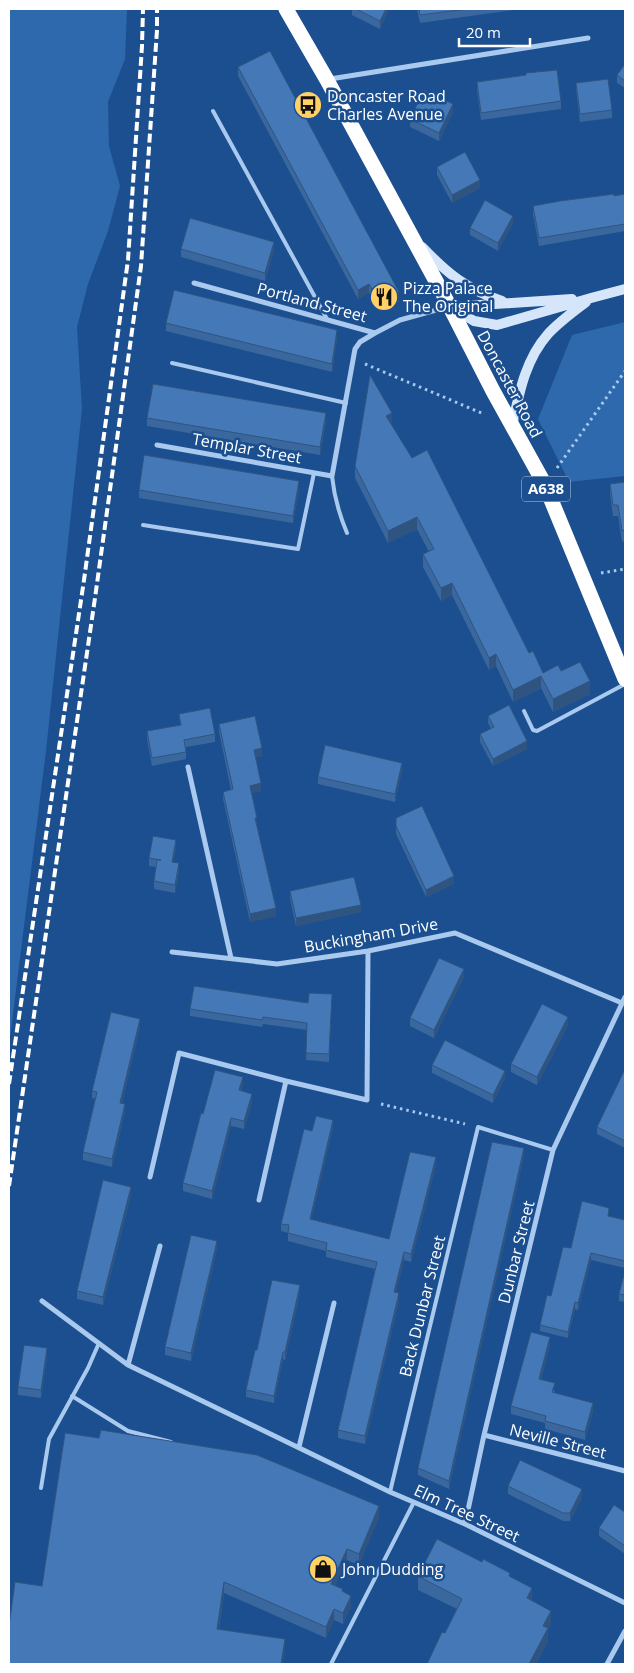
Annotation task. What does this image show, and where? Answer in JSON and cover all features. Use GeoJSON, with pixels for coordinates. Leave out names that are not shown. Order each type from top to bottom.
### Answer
{"type":"FeatureCollection","features":[{"type":"Feature","properties":{"kind":"highway","name":"Doncaster Road"},"geometry":{"type":"LineString","coordinates":[[286,9],[327,80],[450,306],[493,391],[545,485],[625,679]]}},
{"type":"Feature","properties":{"kind":"main road"},"geometry":{"type":"LineString","coordinates":[[412,238],[458,281],[487,296],[508,303]]}},
{"type":"Feature","properties":{"kind":"main road"},"geometry":{"type":"LineString","coordinates":[[450,306],[474,321],[497,325],[625,289]]}},
{"type":"Feature","properties":{"kind":"main road"},"geometry":{"type":"LineString","coordinates":[[450,306],[591,298]]}},
{"type":"Feature","properties":{"kind":"main road"},"geometry":{"type":"LineString","coordinates":[[512,426],[522,380],[534,354],[548,334],[591,298]]}},
{"type":"Feature","properties":{"kind":"street"},"geometry":{"type":"LineString","coordinates":[[327,80],[588,38]]}},
{"type":"Feature","properties":{"kind":"street","name":"Portland Street"},"geometry":{"type":"LineString","coordinates":[[194,283],[375,333],[400,320],[450,306]]}},
{"type":"Feature","properties":{"kind":"street"},"geometry":{"type":"LineString","coordinates":[[332,476],[355,349],[360,342],[375,333]]}},
{"type":"Feature","properties":{"kind":"street","name":"Templar Street"},"geometry":{"type":"LineString","coordinates":[[157,445],[332,476]]}},
{"type":"Feature","properties":{"kind":"street"},"geometry":{"type":"LineString","coordinates":[[188,766],[231,958]]}},
{"type":"Feature","properties":{"kind":"street","name":"Buckingham Drive"},"geometry":{"type":"LineString","coordinates":[[172,952],[277,964],[368,951],[455,933],[624,1000]]}},
{"type":"Feature","properties":{"kind":"street"},"geometry":{"type":"LineString","coordinates":[[150,1177],[179,1053],[367,1100],[368,951]]}},
{"type":"Feature","properties":{"kind":"street","name":"Dunbar Street"},"geometry":{"type":"LineString","coordinates":[[465,1524],[484,1435],[553,1150],[624,1000]]}},
{"type":"Feature","properties":{"kind":"street"},"geometry":{"type":"LineString","coordinates":[[259,1200],[286,1081]]}},
{"type":"Feature","properties":{"kind":"street"},"geometry":{"type":"LineString","coordinates":[[128,1365],[160,1246]]}},
{"type":"Feature","properties":{"kind":"street","name":"Elm Tree Street"},"geometry":{"type":"LineString","coordinates":[[42,1301],[128,1365],[390,1492],[465,1524],[625,1603]]}},
{"type":"Feature","properties":{"kind":"street"},"geometry":{"type":"LineString","coordinates":[[298,1446],[334,1303]]}},
{"type":"Feature","properties":{"kind":"street","name":"Neville Street"},"geometry":{"type":"LineString","coordinates":[[484,1435],[625,1471]]}},
{"type":"Feature","properties":{"kind":"street"},"geometry":{"type":"LineString","coordinates":[[607,1664],[625,1631]]}},
{"type":"Feature","properties":{"kind":"lane"},"geometry":{"type":"LineString","coordinates":[[213,111],[327,319]]}},
{"type":"Feature","properties":{"kind":"lane"},"geometry":{"type":"LineString","coordinates":[[172,363],[346,403]]}},
{"type":"Feature","properties":{"kind":"lane"},"geometry":{"type":"LineString","coordinates":[[143,525],[298,549],[314,473]]}},
{"type":"Feature","properties":{"kind":"lane"},"geometry":{"type":"LineString","coordinates":[[332,476],[334,496],[347,533]]}},
{"type":"Feature","properties":{"kind":"lane"},"geometry":{"type":"LineString","coordinates":[[524,711],[533,730],[537,731],[625,684]]}},
{"type":"Feature","properties":{"kind":"lane"},"geometry":{"type":"LineString","coordinates":[[478,1127],[553,1150]]}},
{"type":"Feature","properties":{"kind":"lane","name":"Back Dunbar Street"},"geometry":{"type":"LineString","coordinates":[[390,1492],[478,1127]]}},
{"type":"Feature","properties":{"kind":"lane"},"geometry":{"type":"LineString","coordinates":[[41,1488],[49,1439],[100,1343]]}},
{"type":"Feature","properties":{"kind":"lane"},"geometry":{"type":"LineString","coordinates":[[72,1396],[128,1431],[173,1442]]}},
{"type":"Feature","properties":{"kind":"lane"},"geometry":{"type":"LineString","coordinates":[[330,1664],[414,1502]]}},
{"type":"Feature","properties":{"kind":"path"},"geometry":{"type":"LineString","coordinates":[[353,359],[512,426]]}},
{"type":"Feature","properties":{"kind":"path"},"geometry":{"type":"LineString","coordinates":[[545,485],[625,371]]}},
{"type":"Feature","properties":{"kind":"path"},"geometry":{"type":"LineString","coordinates":[[367,1100],[478,1127]]}},
{"type":"Feature","properties":{"kind":"shaded area"},"geometry":{"type":"Polygon","coordinates":[[[9,9],[127,9],[125,59],[108,102],[109,146],[120,186],[108,231],[88,284],[77,327],[82,409],[46,751],[9,1046],[9,9]]]}},
{"type":"Feature","properties":{"kind":"shaded area"},"geometry":{"type":"Polygon","coordinates":[[[625,322],[625,476],[569,482],[538,419],[572,335],[625,322]]]}},
{"type":"Feature","properties":{"kind":"building"},"geometry":{"type":"Polygon","coordinates":[[[356,9],[386,9],[380,21],[356,9]]]}},
{"type":"Feature","properties":{"kind":"building"},"geometry":{"type":"Polygon","coordinates":[[[419,9],[467,9],[420,15],[419,9]]]}},
{"type":"Feature","properties":{"kind":"building"},"geometry":{"type":"Polygon","coordinates":[[[270,51],[399,292],[380,303],[369,284],[358,290],[238,67],[270,51]]]}},
{"type":"Feature","properties":{"kind":"building"},"geometry":{"type":"Polygon","coordinates":[[[625,64],[625,81],[617,75],[625,64]]]}},
{"type":"Feature","properties":{"kind":"building"},"geometry":{"type":"Polygon","coordinates":[[[557,70],[561,101],[481,113],[477,82],[526,75],[526,73],[557,70]]]}},
{"type":"Feature","properties":{"kind":"building"},"geometry":{"type":"Polygon","coordinates":[[[608,79],[612,110],[580,114],[576,83],[608,79]]]}},
{"type":"Feature","properties":{"kind":"building"},"geometry":{"type":"Polygon","coordinates":[[[424,90],[453,104],[439,133],[410,119],[424,90]]]}},
{"type":"Feature","properties":{"kind":"building"},"geometry":{"type":"Polygon","coordinates":[[[465,152],[480,180],[452,195],[437,167],[465,152]]]}},
{"type":"Feature","properties":{"kind":"building"},"geometry":{"type":"Polygon","coordinates":[[[614,194],[614,196],[625,194],[625,224],[539,238],[533,206],[614,194]]]}},
{"type":"Feature","properties":{"kind":"building"},"geometry":{"type":"Polygon","coordinates":[[[485,200],[513,216],[498,243],[470,228],[485,200]]]}},
{"type":"Feature","properties":{"kind":"building"},"geometry":{"type":"Polygon","coordinates":[[[190,218],[274,242],[265,273],[181,249],[190,218]]]}},
{"type":"Feature","properties":{"kind":"building"},"geometry":{"type":"Polygon","coordinates":[[[174,290],[337,330],[332,364],[166,323],[174,290]]]}},
{"type":"Feature","properties":{"kind":"building"},"geometry":{"type":"Polygon","coordinates":[[[370,375],[392,413],[386,416],[412,458],[427,450],[529,653],[533,651],[543,673],[558,665],[561,671],[580,662],[590,681],[553,699],[541,676],[513,690],[496,654],[489,658],[452,583],[441,588],[423,554],[434,549],[417,517],[388,531],[355,466],[370,375]]]}},
{"type":"Feature","properties":{"kind":"building"},"geometry":{"type":"Polygon","coordinates":[[[153,384],[326,413],[320,447],[147,418],[153,384]]]}},
{"type":"Feature","properties":{"kind":"building"},"geometry":{"type":"Polygon","coordinates":[[[144,455],[299,481],[293,516],[139,490],[144,455]]]}},
{"type":"Feature","properties":{"kind":"building"},"geometry":{"type":"Polygon","coordinates":[[[625,482],[625,530],[622,531],[618,505],[613,505],[610,484],[625,482]]]}},
{"type":"Feature","properties":{"kind":"building"},"geometry":{"type":"Polygon","coordinates":[[[509,705],[527,741],[493,759],[480,734],[494,727],[488,716],[509,705]]]}},
{"type":"Feature","properties":{"kind":"building"},"geometry":{"type":"Polygon","coordinates":[[[210,708],[215,734],[184,740],[186,752],[152,758],[147,731],[181,725],[179,714],[210,708]]]}},
{"type":"Feature","properties":{"kind":"building"},"geometry":{"type":"Polygon","coordinates":[[[255,716],[262,748],[254,750],[261,783],[250,786],[257,818],[255,818],[276,908],[250,914],[223,792],[233,789],[219,724],[255,716]]]}},
{"type":"Feature","properties":{"kind":"building"},"geometry":{"type":"Polygon","coordinates":[[[325,745],[402,763],[395,794],[318,777],[325,745]]]}},
{"type":"Feature","properties":{"kind":"building"},"geometry":{"type":"Polygon","coordinates":[[[422,806],[454,876],[426,890],[396,826],[396,818],[422,806]]]}},
{"type":"Feature","properties":{"kind":"building"},"geometry":{"type":"Polygon","coordinates":[[[153,836],[176,840],[172,862],[179,863],[175,885],[154,881],[157,860],[161,860],[149,858],[153,836]]]}},
{"type":"Feature","properties":{"kind":"building"},"geometry":{"type":"Polygon","coordinates":[[[354,877],[361,905],[296,918],[290,891],[354,877]]]}},
{"type":"Feature","properties":{"kind":"building"},"geometry":{"type":"Polygon","coordinates":[[[439,958],[464,969],[434,1030],[410,1018],[439,958]]]}},
{"type":"Feature","properties":{"kind":"building"},"geometry":{"type":"Polygon","coordinates":[[[194,986],[308,1003],[309,993],[332,994],[329,1054],[306,1053],[307,1023],[263,1017],[262,1020],[190,1009],[194,986]]]}},
{"type":"Feature","properties":{"kind":"building"},"geometry":{"type":"Polygon","coordinates":[[[542,1004],[568,1017],[537,1077],[511,1064],[542,1004]]]}},
{"type":"Feature","properties":{"kind":"building"},"geometry":{"type":"Polygon","coordinates":[[[111,1012],[140,1019],[120,1103],[125,1104],[112,1159],[83,1152],[97,1092],[92,1091],[111,1012]]]}},
{"type":"Feature","properties":{"kind":"building"},"geometry":{"type":"Polygon","coordinates":[[[445,1040],[505,1071],[493,1095],[432,1065],[445,1040]]]}},
{"type":"Feature","properties":{"kind":"building"},"geometry":{"type":"Polygon","coordinates":[[[625,1069],[625,1141],[597,1127],[625,1069]]]}},
{"type":"Feature","properties":{"kind":"building"},"geometry":{"type":"Polygon","coordinates":[[[215,1070],[243,1077],[239,1090],[252,1094],[244,1121],[231,1118],[212,1191],[183,1183],[201,1113],[203,1114],[215,1070]]]}},
{"type":"Feature","properties":{"kind":"building"},"geometry":{"type":"Polygon","coordinates":[[[316,1116],[333,1120],[310,1219],[389,1239],[410,1152],[436,1157],[411,1254],[404,1252],[394,1292],[399,1293],[365,1436],[338,1430],[377,1262],[326,1250],[327,1243],[288,1233],[289,1225],[281,1224],[304,1129],[312,1131],[316,1116]]]}},
{"type":"Feature","properties":{"kind":"building"},"geometry":{"type":"Polygon","coordinates":[[[492,1142],[524,1148],[449,1481],[418,1468],[492,1142]]]}},
{"type":"Feature","properties":{"kind":"building"},"geometry":{"type":"Polygon","coordinates":[[[103,1180],[131,1187],[103,1297],[77,1291],[103,1180]]]}},
{"type":"Feature","properties":{"kind":"building"},"geometry":{"type":"Polygon","coordinates":[[[582,1201],[609,1208],[608,1216],[625,1220],[625,1261],[591,1253],[578,1303],[575,1302],[568,1332],[540,1325],[547,1295],[551,1296],[563,1247],[571,1248],[582,1201]]]}},
{"type":"Feature","properties":{"kind":"building"},"geometry":{"type":"Polygon","coordinates":[[[191,1235],[217,1241],[191,1353],[165,1347],[191,1235]]]}},
{"type":"Feature","properties":{"kind":"building"},"geometry":{"type":"Polygon","coordinates":[[[625,1271],[625,1295],[619,1294],[625,1271]]]}},
{"type":"Feature","properties":{"kind":"building"},"geometry":{"type":"Polygon","coordinates":[[[272,1280],[300,1285],[274,1396],[246,1390],[255,1350],[257,1350],[272,1280]]]}},
{"type":"Feature","properties":{"kind":"building"},"geometry":{"type":"Polygon","coordinates":[[[531,1332],[550,1337],[539,1379],[555,1383],[552,1392],[593,1403],[585,1432],[545,1421],[546,1416],[511,1406],[531,1332]]]}},
{"type":"Feature","properties":{"kind":"building"},"geometry":{"type":"Polygon","coordinates":[[[24,1345],[47,1348],[41,1390],[18,1387],[24,1345]]]}},
{"type":"Feature","properties":{"kind":"building"},"geometry":{"type":"Polygon","coordinates":[[[101,1430],[257,1455],[379,1506],[359,1554],[347,1549],[331,1584],[343,1589],[342,1591],[351,1596],[343,1613],[334,1609],[326,1627],[224,1582],[217,1629],[285,1639],[281,1664],[9,1664],[9,1626],[15,1582],[42,1586],[65,1433],[99,1438],[101,1430]]]}},
{"type":"Feature","properties":{"kind":"building"},"geometry":{"type":"Polygon","coordinates":[[[520,1460],[582,1489],[570,1513],[563,1513],[508,1486],[520,1460]]]}},
{"type":"Feature","properties":{"kind":"building"},"geometry":{"type":"Polygon","coordinates":[[[614,1505],[625,1512],[625,1546],[599,1528],[614,1505]]]}},
{"type":"Feature","properties":{"kind":"building"},"geometry":{"type":"Polygon","coordinates":[[[437,1539],[482,1562],[483,1559],[510,1573],[509,1576],[532,1588],[527,1598],[551,1611],[543,1626],[548,1628],[529,1664],[427,1664],[442,1632],[445,1633],[462,1599],[418,1576],[437,1539]]]}},
{"type":"Feature","properties":{"kind":"railway"},"geometry":{"type":"LineString","coordinates":[[9,1084],[84,580],[128,260],[143,9]]}},
{"type":"Feature","properties":{"kind":"railway"},"geometry":{"type":"LineString","coordinates":[[9,1186],[95,598],[141,266],[157,9]]}},
{"type":"Feature","properties":{"kind":"place","name":"Doncaster Road Charles Avenue"},"geometry":{"type":"Point","coordinates":[308,105]}},
{"type":"Feature","properties":{"kind":"place","name":"Pizza Palace The Original"},"geometry":{"type":"Point","coordinates":[384,297]}},
{"type":"Feature","properties":{"kind":"place","name":"John Dudding"},"geometry":{"type":"Point","coordinates":[323,1569]}}]}
